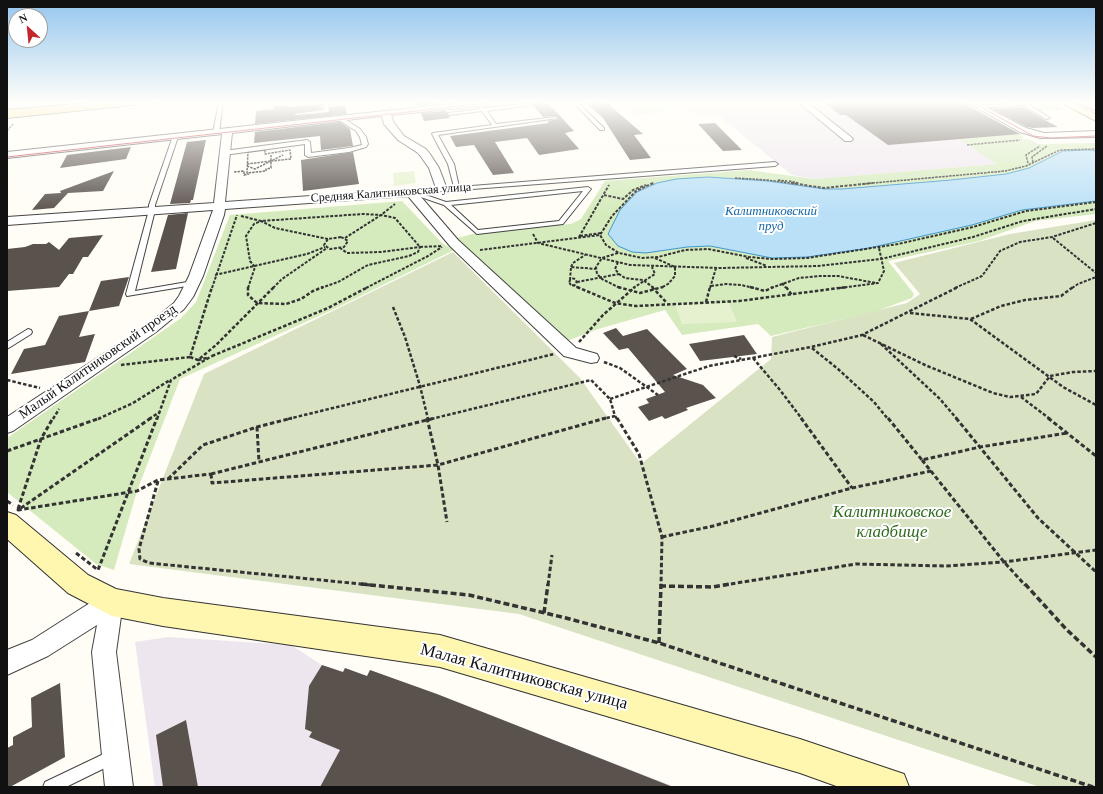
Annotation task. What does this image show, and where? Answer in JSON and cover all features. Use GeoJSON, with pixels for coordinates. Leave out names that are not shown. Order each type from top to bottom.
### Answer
{"type":"FeatureCollection","features":[{"type":"Feature","properties":{"kind":"street"},"geometry":{"type":"LineString","coordinates":[[7,155],[156,139]]}},
{"type":"Feature","properties":{"kind":"street","name":"Малый Калитниковский проезд"},"geometry":{"type":"LineString","coordinates":[[7,426],[170,314],[186,297],[218,215],[226,139]]}},
{"type":"Feature","properties":{"kind":"street"},"geometry":{"type":"LineString","coordinates":[[403,139],[422,151],[426,156],[434,168],[441,190]]}},
{"type":"Feature","properties":{"kind":"street"},"geometry":{"type":"LineString","coordinates":[[411,192],[454,242],[570,352],[591,358]]}},
{"type":"Feature","properties":{"kind":"street","name":"Средняя Калитниковская улица"},"geometry":{"type":"LineString","coordinates":[[7,221],[411,192]]}},
{"type":"Feature","properties":{"kind":"street","name":"Малая Калитниковская улица"},"geometry":{"type":"LineString","coordinates":[[11,522],[78,584],[112,602],[163,612],[440,651],[800,756],[891,787]]}},
{"type":"Feature","properties":{"kind":"street"},"geometry":{"type":"LineString","coordinates":[[7,663],[40,648],[112,602]]}},
{"type":"Feature","properties":{"kind":"street"},"geometry":{"type":"LineString","coordinates":[[112,602],[104,652],[119,787]]}},
{"type":"Feature","properties":{"kind":"lane"},"geometry":{"type":"LineString","coordinates":[[174,139],[152,205],[130,294],[194,279]]}},
{"type":"Feature","properties":{"kind":"lane"},"geometry":{"type":"LineString","coordinates":[[224,153],[307,142],[308,155],[349,150],[364,146],[364,139]]}},
{"type":"Feature","properties":{"kind":"lane"},"geometry":{"type":"LineString","coordinates":[[438,139],[451,164],[457,188]]}},
{"type":"Feature","properties":{"kind":"lane","name":"Средняя Калитниковская улица"},"geometry":{"type":"LineString","coordinates":[[411,192],[614,175],[775,164]]}},
{"type":"Feature","properties":{"kind":"lane"},"geometry":{"type":"LineString","coordinates":[[411,192],[446,204],[477,232],[561,223],[588,189],[446,204]]}},
{"type":"Feature","properties":{"kind":"lane"},"geometry":{"type":"LineString","coordinates":[[7,346],[28,332]]}},
{"type":"Feature","properties":{"kind":"lane"},"geometry":{"type":"LineString","coordinates":[[50,787],[116,756]]}},
{"type":"Feature","properties":{"kind":"path"},"geometry":{"type":"LineString","coordinates":[[967,145],[1021,140]]}},
{"type":"Feature","properties":{"kind":"path"},"geometry":{"type":"LineString","coordinates":[[1033,162],[1032,157],[1049,144]]}},
{"type":"Feature","properties":{"kind":"path"},"geometry":{"type":"LineString","coordinates":[[1028,164],[1026,155],[1038,147]]}},
{"type":"Feature","properties":{"kind":"path"},"geometry":{"type":"LineString","coordinates":[[255,173],[247,173],[248,152],[265,150],[266,154],[290,151]]}},
{"type":"Feature","properties":{"kind":"path"},"geometry":{"type":"LineString","coordinates":[[789,182],[805,186],[824,188],[943,178],[1005,171],[1026,166],[1060,150],[1096,150]]}},
{"type":"Feature","properties":{"kind":"path"},"geometry":{"type":"LineString","coordinates":[[247,165],[255,168],[290,151]]}},
{"type":"Feature","properties":{"kind":"path"},"geometry":{"type":"LineString","coordinates":[[247,165],[291,159],[290,151]]}},
{"type":"Feature","properties":{"kind":"path"},"geometry":{"type":"LineString","coordinates":[[233,172],[244,171],[244,175],[262,171],[270,168],[271,161]]}},
{"type":"Feature","properties":{"kind":"path"},"geometry":{"type":"LineString","coordinates":[[255,168],[255,173]]}},
{"type":"Feature","properties":{"kind":"path"},"geometry":{"type":"LineString","coordinates":[[579,237],[614,175]]}},
{"type":"Feature","properties":{"kind":"path"},"geometry":{"type":"LineString","coordinates":[[731,177],[798,183],[805,186]]}},
{"type":"Feature","properties":{"kind":"path"},"geometry":{"type":"LineString","coordinates":[[657,182],[636,191],[612,216],[601,233],[601,238],[606,245],[619,253],[642,258],[655,258],[685,250],[708,249],[772,259],[807,258],[878,248],[973,227],[1026,211],[1096,202]]}},
{"type":"Feature","properties":{"kind":"path"},"geometry":{"type":"LineString","coordinates":[[623,199],[631,192]]}},
{"type":"Feature","properties":{"kind":"path"},"geometry":{"type":"LineString","coordinates":[[604,195],[627,200]]}},
{"type":"Feature","properties":{"kind":"path"},"geometry":{"type":"LineString","coordinates":[[233,212],[261,221],[275,228],[328,239],[337,237],[345,238],[381,215],[396,203]]}},
{"type":"Feature","properties":{"kind":"path"},"geometry":{"type":"LineString","coordinates":[[538,243],[618,262],[652,266],[716,268],[818,266],[881,259],[973,237],[1023,221],[1096,209]]}},
{"type":"Feature","properties":{"kind":"path"},"geometry":{"type":"LineString","coordinates":[[255,267],[250,262],[246,236],[250,228],[261,221],[363,214],[381,215],[394,218],[420,247]]}},
{"type":"Feature","properties":{"kind":"path"},"geometry":{"type":"LineString","coordinates":[[610,398],[709,366],[812,347],[862,335],[928,301],[982,276],[1000,251],[1020,242],[1052,237],[1096,223]]}},
{"type":"Feature","properties":{"kind":"path"},"geometry":{"type":"LineString","coordinates":[[478,250],[538,243],[601,233]]}},
{"type":"Feature","properties":{"kind":"path"},"geometry":{"type":"LineString","coordinates":[[1052,237],[1096,273]]}},
{"type":"Feature","properties":{"kind":"path"},"geometry":{"type":"LineString","coordinates":[[194,279],[203,276],[255,267],[326,248],[340,248],[348,243],[345,238]]}},
{"type":"Feature","properties":{"kind":"path"},"geometry":{"type":"LineString","coordinates":[[326,248],[324,243],[328,239]]}},
{"type":"Feature","properties":{"kind":"path"},"geometry":{"type":"LineString","coordinates":[[439,240],[444,246]]}},
{"type":"Feature","properties":{"kind":"path"},"geometry":{"type":"LineString","coordinates":[[340,248],[347,253],[381,252],[420,247],[444,246]]}},
{"type":"Feature","properties":{"kind":"path"},"geometry":{"type":"LineString","coordinates":[[190,357],[198,360],[212,356],[328,308],[444,246]]}},
{"type":"Feature","properties":{"kind":"path"},"geometry":{"type":"LineString","coordinates":[[255,267],[248,285],[248,295],[257,303],[286,304],[301,299],[313,290],[338,282],[356,273],[360,269],[409,256],[418,252],[420,247]]}},
{"type":"Feature","properties":{"kind":"path"},"geometry":{"type":"LineString","coordinates":[[198,360],[216,345],[282,279],[326,248]]}},
{"type":"Feature","properties":{"kind":"path"},"geometry":{"type":"LineString","coordinates":[[878,248],[884,270],[878,283]]}},
{"type":"Feature","properties":{"kind":"path"},"geometry":{"type":"LineString","coordinates":[[619,253],[602,258],[596,269],[597,274],[600,278],[619,288],[629,291],[640,293],[656,290],[668,284],[675,276],[675,267]]}},
{"type":"Feature","properties":{"kind":"path"},"geometry":{"type":"LineString","coordinates":[[586,254],[580,257],[571,267],[569,284],[615,303],[636,306],[739,301],[878,283]]}},
{"type":"Feature","properties":{"kind":"path"},"geometry":{"type":"LineString","coordinates":[[737,254],[770,267]]}},
{"type":"Feature","properties":{"kind":"path"},"geometry":{"type":"LineString","coordinates":[[655,258],[675,267]]}},
{"type":"Feature","properties":{"kind":"path"},"geometry":{"type":"LineString","coordinates":[[618,262],[615,269],[619,274],[625,278],[643,280],[656,290],[668,304]]}},
{"type":"Feature","properties":{"kind":"path"},"geometry":{"type":"LineString","coordinates":[[570,352],[615,303],[643,280],[655,274],[652,266]]}},
{"type":"Feature","properties":{"kind":"path"},"geometry":{"type":"LineString","coordinates":[[571,267],[596,269]]}},
{"type":"Feature","properties":{"kind":"path"},"geometry":{"type":"LineString","coordinates":[[706,302],[716,268]]}},
{"type":"Feature","properties":{"kind":"path"},"geometry":{"type":"LineString","coordinates":[[572,285],[576,284],[577,282],[619,274]]}},
{"type":"Feature","properties":{"kind":"path"},"geometry":{"type":"LineString","coordinates":[[711,286],[726,284],[741,285],[764,291],[782,283],[799,278],[820,276],[838,276],[878,283]]}},
{"type":"Feature","properties":{"kind":"path"},"geometry":{"type":"LineString","coordinates":[[970,319],[1001,306],[1025,300],[1062,296],[1078,284],[1096,277]]}},
{"type":"Feature","properties":{"kind":"path"},"geometry":{"type":"LineString","coordinates":[[570,280],[575,280],[577,282]]}},
{"type":"Feature","properties":{"kind":"path"},"geometry":{"type":"LineString","coordinates":[[782,283],[792,295]]}},
{"type":"Feature","properties":{"kind":"path"},"geometry":{"type":"LineString","coordinates":[[393,307],[405,337],[420,386],[438,465],[447,522]]}},
{"type":"Feature","properties":{"kind":"path"},"geometry":{"type":"LineString","coordinates":[[908,312],[970,319],[1050,376],[1063,387],[1096,405]]}},
{"type":"Feature","properties":{"kind":"path"},"geometry":{"type":"LineString","coordinates":[[862,335],[925,365],[993,393],[1010,397],[1036,394],[1050,376],[1073,372],[1096,371]]}},
{"type":"Feature","properties":{"kind":"path"},"geometry":{"type":"LineString","coordinates":[[881,344],[940,399],[1038,518],[1096,572]]}},
{"type":"Feature","properties":{"kind":"path"},"geometry":{"type":"LineString","coordinates":[[812,347],[874,402],[1004,562],[1066,629],[1096,657]]}},
{"type":"Feature","properties":{"kind":"path"},"geometry":{"type":"LineString","coordinates":[[168,479],[203,445],[257,427],[554,354]]}},
{"type":"Feature","properties":{"kind":"path"},"geometry":{"type":"LineString","coordinates":[[7,451],[97,420],[133,403],[212,356]]}},
{"type":"Feature","properties":{"kind":"path"},"geometry":{"type":"LineString","coordinates":[[734,356],[741,360]]}},
{"type":"Feature","properties":{"kind":"path"},"geometry":{"type":"LineString","coordinates":[[752,357],[785,396],[852,488]]}},
{"type":"Feature","properties":{"kind":"path"},"geometry":{"type":"LineString","coordinates":[[591,358],[620,368],[658,395]]}},
{"type":"Feature","properties":{"kind":"path"},"geometry":{"type":"LineString","coordinates":[[7,380],[43,388]]}},
{"type":"Feature","properties":{"kind":"path"},"geometry":{"type":"LineString","coordinates":[[98,570],[160,412],[171,380]]}},
{"type":"Feature","properties":{"kind":"path"},"geometry":{"type":"LineString","coordinates":[[11,522],[137,491],[158,480],[211,474],[591,380],[610,398],[615,416],[639,454],[662,537],[659,643]]}},
{"type":"Feature","properties":{"kind":"path"},"geometry":{"type":"LineString","coordinates":[[1021,396],[1096,456]]}},
{"type":"Feature","properties":{"kind":"path"},"geometry":{"type":"LineString","coordinates":[[11,522],[41,439],[59,408]]}},
{"type":"Feature","properties":{"kind":"path"},"geometry":{"type":"LineString","coordinates":[[11,522],[160,412]]}},
{"type":"Feature","properties":{"kind":"path"},"geometry":{"type":"LineString","coordinates":[[211,474],[212,483],[438,465],[615,416]]}},
{"type":"Feature","properties":{"kind":"path"},"geometry":{"type":"LineString","coordinates":[[257,427],[259,462]]}},
{"type":"Feature","properties":{"kind":"path"},"geometry":{"type":"LineString","coordinates":[[922,460],[980,447],[1067,433]]}},
{"type":"Feature","properties":{"kind":"path"},"geometry":{"type":"LineString","coordinates":[[662,537],[713,526],[852,488],[931,471]]}},
{"type":"Feature","properties":{"kind":"path"},"geometry":{"type":"LineString","coordinates":[[158,480],[139,549],[140,558],[149,562],[469,595],[659,643],[1093,787]]}},
{"type":"Feature","properties":{"kind":"path"},"geometry":{"type":"LineString","coordinates":[[660,586],[713,587],[856,564],[946,566],[1004,562],[1096,550]]}},
{"type":"Feature","properties":{"kind":"path"},"geometry":{"type":"LineString","coordinates":[[544,613],[552,555]]}},
{"type":"Feature","properties":{"kind":"shaded area"},"geometry":{"type":"Polygon","coordinates":[[[748,139],[1031,140],[997,164],[814,179],[792,175],[748,139]]]}},
{"type":"Feature","properties":{"kind":"shaded area"},"geometry":{"type":"Polygon","coordinates":[[[168,637],[291,645],[322,665],[343,672],[345,668],[367,676],[370,670],[676,787],[155,787],[135,642],[168,637]]]}},
{"type":"Feature","properties":{"kind":"green space"},"geometry":{"type":"Polygon","coordinates":[[[959,139],[1023,139],[1031,140],[1038,144],[1096,143],[1096,214],[1035,221],[979,241],[888,261],[914,294],[912,298],[874,312],[771,336],[758,324],[682,335],[665,310],[598,329],[567,341],[457,238],[481,232],[571,224],[581,219],[605,181],[749,170],[814,179],[997,164],[959,139]]]}},
{"type":"Feature","properties":{"kind":"green space"},"geometry":{"type":"Polygon","coordinates":[[[414,171],[416,183],[394,186],[393,173],[414,171]]]}},
{"type":"Feature","properties":{"kind":"green space"},"geometry":{"type":"Polygon","coordinates":[[[402,201],[442,243],[454,250],[332,310],[180,379],[137,491],[114,570],[96,564],[7,492],[7,438],[180,319],[196,302],[230,215],[402,201]]]}},
{"type":"Feature","properties":{"kind":"green space","name":"Калитниковское кладбище"},"geometry":{"type":"Polygon","coordinates":[[[1096,220],[1096,787],[1040,787],[519,614],[129,564],[204,374],[453,252],[580,378],[641,464],[771,359],[772,337],[907,303],[920,294],[894,263],[1010,234],[1096,220]]]}},
{"type":"Feature","properties":{"kind":"green space"},"geometry":{"type":"Polygon","coordinates":[[[729,303],[737,322],[682,324],[675,305],[729,303]]]}},
{"type":"Feature","properties":{"kind":"water","name":"Калитниковский пруд"},"geometry":{"type":"Polygon","coordinates":[[[1063,151],[1096,151],[1096,201],[1022,210],[972,225],[869,248],[807,257],[772,258],[710,246],[687,247],[646,253],[632,252],[618,246],[608,234],[620,210],[637,192],[657,183],[676,179],[708,177],[767,181],[825,189],[842,189],[1006,174],[1029,168],[1063,151]]]}},
{"type":"Feature","properties":{"kind":"building"},"geometry":{"type":"Polygon","coordinates":[[[254,139],[291,139],[254,143],[254,139]]]}},
{"type":"Feature","properties":{"kind":"building"},"geometry":{"type":"Polygon","coordinates":[[[320,139],[352,139],[353,146],[321,150],[320,139]]]}},
{"type":"Feature","properties":{"kind":"building"},"geometry":{"type":"Polygon","coordinates":[[[452,139],[519,139],[495,142],[514,173],[493,175],[474,145],[456,147],[452,139]]]}},
{"type":"Feature","properties":{"kind":"building"},"geometry":{"type":"Polygon","coordinates":[[[528,139],[570,139],[579,149],[539,155],[528,139]]]}},
{"type":"Feature","properties":{"kind":"building"},"geometry":{"type":"Polygon","coordinates":[[[617,139],[637,139],[651,158],[630,160],[617,139]]]}},
{"type":"Feature","properties":{"kind":"building"},"geometry":{"type":"Polygon","coordinates":[[[712,139],[731,139],[742,150],[723,151],[712,139]]]}},
{"type":"Feature","properties":{"kind":"building"},"geometry":{"type":"Polygon","coordinates":[[[880,139],[959,139],[888,145],[880,139]]]}},
{"type":"Feature","properties":{"kind":"building"},"geometry":{"type":"Polygon","coordinates":[[[206,140],[193,200],[191,200],[190,203],[170,204],[187,142],[206,140]]]}},
{"type":"Feature","properties":{"kind":"building"},"geometry":{"type":"Polygon","coordinates":[[[131,147],[126,159],[60,168],[67,155],[131,147]]]}},
{"type":"Feature","properties":{"kind":"building"},"geometry":{"type":"Polygon","coordinates":[[[353,152],[359,184],[303,191],[301,160],[353,152]]]}},
{"type":"Feature","properties":{"kind":"building"},"geometry":{"type":"Polygon","coordinates":[[[114,171],[103,191],[68,193],[54,208],[32,210],[45,194],[61,193],[60,191],[114,171]]]}},
{"type":"Feature","properties":{"kind":"building"},"geometry":{"type":"Polygon","coordinates":[[[188,213],[176,269],[151,272],[168,215],[188,213]]]}},
{"type":"Feature","properties":{"kind":"building"},"geometry":{"type":"Polygon","coordinates":[[[103,235],[88,257],[83,257],[73,274],[69,274],[59,287],[7,291],[7,249],[25,247],[33,244],[46,244],[49,242],[59,250],[69,238],[103,235]]]}},
{"type":"Feature","properties":{"kind":"building"},"geometry":{"type":"Polygon","coordinates":[[[129,277],[119,306],[89,311],[101,281],[129,277]]]}},
{"type":"Feature","properties":{"kind":"building"},"geometry":{"type":"Polygon","coordinates":[[[89,311],[79,337],[95,334],[85,362],[11,374],[24,349],[45,345],[59,316],[89,311]]]}},
{"type":"Feature","properties":{"kind":"building"},"geometry":{"type":"Polygon","coordinates":[[[616,328],[623,336],[647,329],[687,369],[673,375],[703,385],[716,398],[686,408],[688,410],[665,419],[662,416],[649,421],[638,407],[649,403],[646,399],[665,392],[628,348],[619,350],[603,333],[616,328]]]}},
{"type":"Feature","properties":{"kind":"building"},"geometry":{"type":"Polygon","coordinates":[[[744,335],[757,354],[700,361],[689,344],[744,335]]]}},
{"type":"Feature","properties":{"kind":"building"},"geometry":{"type":"Polygon","coordinates":[[[322,665],[343,672],[345,668],[367,676],[370,670],[437,694],[673,787],[320,787],[340,750],[309,737],[312,732],[305,729],[309,686],[322,665]]]}},
{"type":"Feature","properties":{"kind":"building"},"geometry":{"type":"Polygon","coordinates":[[[60,683],[65,757],[10,787],[7,787],[7,748],[13,745],[13,737],[32,727],[31,698],[60,683]]]}},
{"type":"Feature","properties":{"kind":"building"},"geometry":{"type":"Polygon","coordinates":[[[186,720],[198,787],[163,787],[156,735],[186,720]]]}},
{"type":"Feature","properties":{"kind":"tram line"},"geometry":{"type":"LineString","coordinates":[[7,157],[167,139]]}}]}
